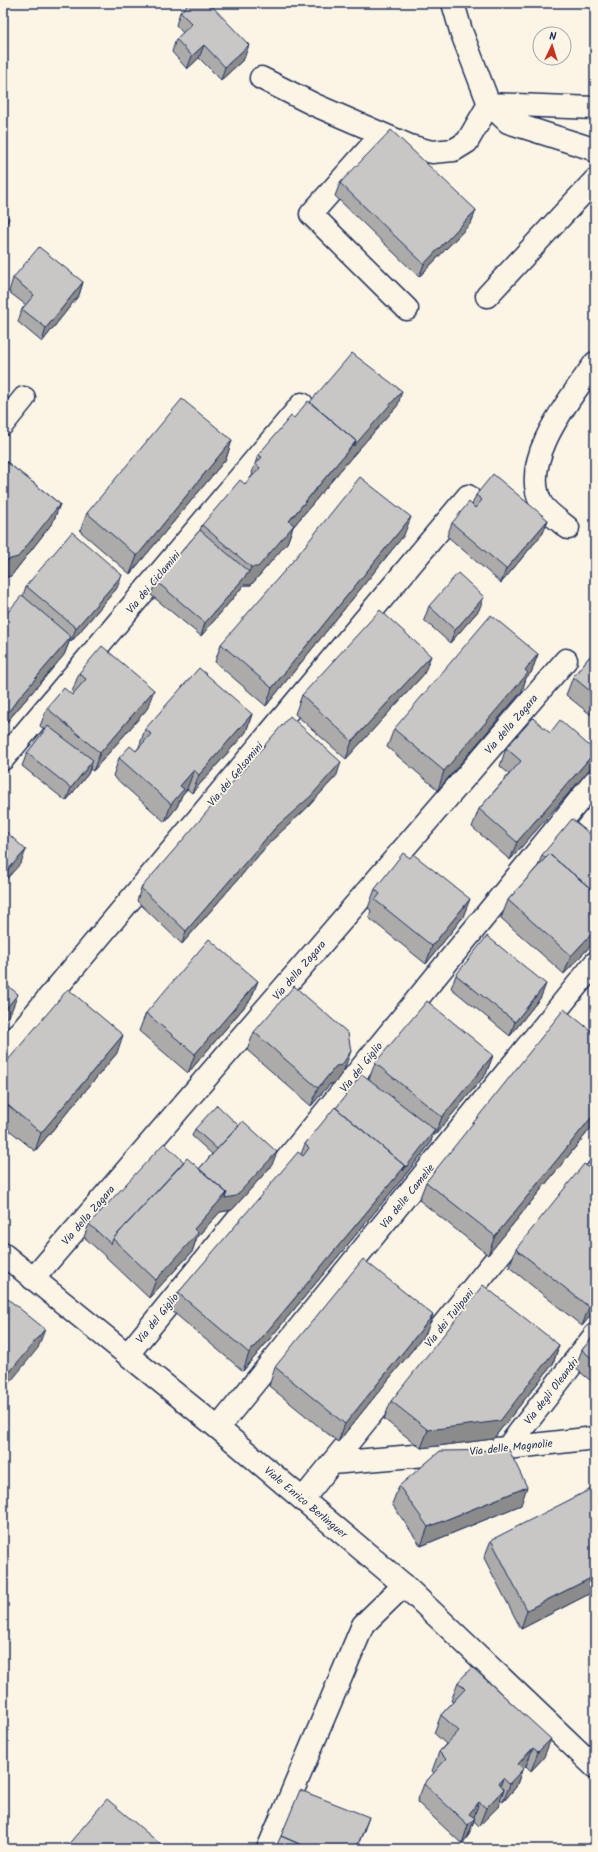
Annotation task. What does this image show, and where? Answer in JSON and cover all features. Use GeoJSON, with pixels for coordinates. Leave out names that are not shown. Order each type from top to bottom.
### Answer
{"type":"FeatureCollection","features":[{"type":"Feature","properties":{"kind":"street"},"geometry":{"type":"LineString","coordinates":[[453,3],[461,31],[489,104],[508,122],[595,151]]}},
{"type":"Feature","properties":{"kind":"street"},"geometry":{"type":"LineString","coordinates":[[261,78],[315,105],[382,134],[410,146],[432,152],[454,150],[466,142],[489,104]]}},
{"type":"Feature","properties":{"kind":"street"},"geometry":{"type":"LineString","coordinates":[[489,104],[595,108]]}},
{"type":"Feature","properties":{"kind":"street"},"geometry":{"type":"LineString","coordinates":[[382,134],[311,214],[407,309]]}},
{"type":"Feature","properties":{"kind":"street"},"geometry":{"type":"LineString","coordinates":[[487,296],[595,180]]}},
{"type":"Feature","properties":{"kind":"street"},"geometry":{"type":"LineString","coordinates":[[568,528],[542,504],[536,479],[537,464],[541,450],[562,412],[595,364]]}},
{"type":"Feature","properties":{"kind":"street"},"geometry":{"type":"LineString","coordinates":[[3,424],[24,398]]}},
{"type":"Feature","properties":{"kind":"street","name":"Via dei Ciclamini"},"geometry":{"type":"LineString","coordinates":[[3,760],[302,404]]}},
{"type":"Feature","properties":{"kind":"street","name":"Via dei Gelsomini"},"geometry":{"type":"LineString","coordinates":[[3,1052],[468,496]]}},
{"type":"Feature","properties":{"kind":"street","name":"Via della Zagara"},"geometry":{"type":"LineString","coordinates":[[33,1279],[566,660]]}},
{"type":"Feature","properties":{"kind":"street","name":"Via del Giglio"},"geometry":{"type":"LineString","coordinates":[[128,1354],[595,781]]}},
{"type":"Feature","properties":{"kind":"street","name":"Via delle Camelie"},"geometry":{"type":"LineString","coordinates":[[218,1428],[595,963]]}},
{"type":"Feature","properties":{"kind":"street","name":"Via dei Tulipani"},"geometry":{"type":"LineString","coordinates":[[303,1499],[595,1136]]}},
{"type":"Feature","properties":{"kind":"street","name":"Viale Enrico Berlinguer"},"geometry":{"type":"LineString","coordinates":[[3,1254],[218,1428],[404,1585],[595,1767]]}},
{"type":"Feature","properties":{"kind":"street","name":"Via degli Oleandri"},"geometry":{"type":"LineString","coordinates":[[507,1448],[595,1335]]}},
{"type":"Feature","properties":{"kind":"street","name":"Via delle Magnolie"},"geometry":{"type":"LineString","coordinates":[[332,1463],[507,1448],[595,1438]]}},
{"type":"Feature","properties":{"kind":"street"},"geometry":{"type":"LineString","coordinates":[[268,1849],[363,1625],[404,1585]]}},
{"type":"Feature","properties":{"kind":"building"},"geometry":{"type":"Polygon","coordinates":[[[190,3],[209,3],[249,45],[225,67],[204,45],[192,56],[176,39],[192,24],[180,12],[190,3]]]}},
{"type":"Feature","properties":{"kind":"building"},"geometry":{"type":"Polygon","coordinates":[[[391,130],[476,210],[424,264],[340,183],[391,130]]]}},
{"type":"Feature","properties":{"kind":"building"},"geometry":{"type":"Polygon","coordinates":[[[3,214],[9,218],[3,226],[3,214]]]}},
{"type":"Feature","properties":{"kind":"building"},"geometry":{"type":"Polygon","coordinates":[[[39,247],[83,282],[46,328],[22,309],[34,295],[13,278],[39,247]]]}},
{"type":"Feature","properties":{"kind":"building"},"geometry":{"type":"Polygon","coordinates":[[[352,353],[402,391],[354,446],[356,441],[310,402],[352,353]]]}},
{"type":"Feature","properties":{"kind":"building"},"geometry":{"type":"Polygon","coordinates":[[[182,399],[232,440],[137,556],[87,513],[182,399]]]}},
{"type":"Feature","properties":{"kind":"building"},"geometry":{"type":"Polygon","coordinates":[[[308,401],[356,441],[289,521],[294,525],[258,567],[251,567],[202,525],[240,480],[245,484],[260,468],[256,464],[262,457],[258,455],[291,416],[294,418],[308,401]]]}},
{"type":"Feature","properties":{"kind":"building"},"geometry":{"type":"Polygon","coordinates":[[[3,459],[60,504],[18,557],[7,560],[3,559],[3,459]]]}},
{"type":"Feature","properties":{"kind":"building"},"geometry":{"type":"Polygon","coordinates":[[[493,474],[548,520],[506,569],[452,523],[469,502],[475,508],[482,500],[476,495],[493,474]]]}},
{"type":"Feature","properties":{"kind":"building"},"geometry":{"type":"Polygon","coordinates":[[[360,477],[411,517],[272,688],[221,644],[292,562],[360,477]]]}},
{"type":"Feature","properties":{"kind":"building"},"geometry":{"type":"Polygon","coordinates":[[[200,530],[249,572],[205,623],[156,581],[200,530]]]}},
{"type":"Feature","properties":{"kind":"building"},"geometry":{"type":"Polygon","coordinates":[[[72,532],[122,575],[76,628],[26,586],[72,532]]]}},
{"type":"Feature","properties":{"kind":"building"},"geometry":{"type":"Polygon","coordinates":[[[458,573],[484,597],[455,630],[429,606],[458,573]]]}},
{"type":"Feature","properties":{"kind":"building"},"geometry":{"type":"Polygon","coordinates":[[[22,595],[71,637],[18,699],[3,719],[3,618],[22,595]]]}},
{"type":"Feature","properties":{"kind":"building"},"geometry":{"type":"Polygon","coordinates":[[[380,610],[431,656],[352,741],[302,695],[380,610]]]}},
{"type":"Feature","properties":{"kind":"building"},"geometry":{"type":"Polygon","coordinates":[[[491,615],[538,654],[525,670],[528,673],[444,771],[394,729],[491,615]]]}},
{"type":"Feature","properties":{"kind":"building"},"geometry":{"type":"Polygon","coordinates":[[[102,646],[154,690],[100,753],[47,708],[64,688],[72,695],[86,679],[79,673],[102,646]]]}},
{"type":"Feature","properties":{"kind":"building"},"geometry":{"type":"Polygon","coordinates":[[[595,650],[595,695],[573,677],[595,650]]]}},
{"type":"Feature","properties":{"kind":"building"},"geometry":{"type":"Polygon","coordinates":[[[199,668],[252,714],[199,775],[194,770],[180,786],[184,789],[171,804],[119,758],[130,746],[136,751],[151,734],[145,729],[199,668]]]}},
{"type":"Feature","properties":{"kind":"building"},"geometry":{"type":"Polygon","coordinates":[[[290,716],[341,762],[311,796],[276,827],[186,931],[141,888],[290,716]]]}},
{"type":"Feature","properties":{"kind":"building"},"geometry":{"type":"Polygon","coordinates":[[[533,718],[550,733],[560,720],[595,752],[517,842],[479,809],[521,761],[506,748],[533,718]]]}},
{"type":"Feature","properties":{"kind":"building"},"geometry":{"type":"Polygon","coordinates":[[[48,726],[93,760],[71,788],[27,753],[48,726]]]}},
{"type":"Feature","properties":{"kind":"building"},"geometry":{"type":"Polygon","coordinates":[[[572,819],[595,838],[595,892],[549,854],[546,858],[542,855],[572,819]]]}},
{"type":"Feature","properties":{"kind":"building"},"geometry":{"type":"Polygon","coordinates":[[[3,829],[26,850],[3,875],[3,829]]]}},
{"type":"Feature","properties":{"kind":"building"},"geometry":{"type":"Polygon","coordinates":[[[403,853],[410,858],[413,854],[470,899],[432,946],[375,900],[380,894],[375,889],[403,853]]]}},
{"type":"Feature","properties":{"kind":"building"},"geometry":{"type":"Polygon","coordinates":[[[549,854],[595,892],[595,930],[571,956],[508,900],[549,854]]]}},
{"type":"Feature","properties":{"kind":"building"},"geometry":{"type":"Polygon","coordinates":[[[487,936],[546,984],[515,1022],[456,975],[487,936]]]}},
{"type":"Feature","properties":{"kind":"building"},"geometry":{"type":"Polygon","coordinates":[[[209,939],[258,981],[195,1054],[146,1013],[209,939]]]}},
{"type":"Feature","properties":{"kind":"building"},"geometry":{"type":"Polygon","coordinates":[[[3,982],[18,994],[3,1012],[3,982]]]}},
{"type":"Feature","properties":{"kind":"building"},"geometry":{"type":"Polygon","coordinates":[[[294,986],[348,1033],[351,1051],[342,1065],[336,1066],[318,1088],[254,1032],[294,986]]]}},
{"type":"Feature","properties":{"kind":"building"},"geometry":{"type":"Polygon","coordinates":[[[68,989],[123,1035],[41,1133],[3,1101],[3,1066],[68,989]]]}},
{"type":"Feature","properties":{"kind":"building"},"geometry":{"type":"Polygon","coordinates":[[[427,1001],[493,1055],[442,1117],[375,1063],[427,1001]]]}},
{"type":"Feature","properties":{"kind":"building"},"geometry":{"type":"Polygon","coordinates":[[[564,1009],[595,1034],[595,1113],[495,1236],[426,1182],[564,1009]]]}},
{"type":"Feature","properties":{"kind":"building"},"geometry":{"type":"Polygon","coordinates":[[[362,1074],[435,1130],[403,1171],[405,1166],[336,1108],[362,1074]]]}},
{"type":"Feature","properties":{"kind":"building"},"geometry":{"type":"Polygon","coordinates":[[[217,1105],[239,1126],[217,1149],[195,1129],[217,1105]]]}},
{"type":"Feature","properties":{"kind":"building"},"geometry":{"type":"Polygon","coordinates":[[[335,1107],[405,1166],[249,1353],[178,1293],[298,1152],[303,1156],[309,1148],[305,1144],[335,1107]]]}},
{"type":"Feature","properties":{"kind":"building"},"geometry":{"type":"Polygon","coordinates":[[[243,1121],[277,1152],[236,1196],[225,1198],[227,1193],[199,1169],[243,1121]]]}},
{"type":"Feature","properties":{"kind":"building"},"geometry":{"type":"Polygon","coordinates":[[[164,1143],[184,1162],[113,1239],[111,1244],[89,1224],[164,1143]]]}},
{"type":"Feature","properties":{"kind":"building"},"geometry":{"type":"Polygon","coordinates":[[[187,1158],[227,1193],[194,1229],[198,1233],[156,1280],[113,1239],[187,1158]]]}},
{"type":"Feature","properties":{"kind":"building"},"geometry":{"type":"Polygon","coordinates":[[[584,1164],[595,1172],[595,1300],[589,1307],[516,1249],[584,1164]]]}},
{"type":"Feature","properties":{"kind":"building"},"geometry":{"type":"Polygon","coordinates":[[[363,1259],[433,1315],[345,1424],[275,1367],[363,1259]]]}},
{"type":"Feature","properties":{"kind":"building"},"geometry":{"type":"Polygon","coordinates":[[[483,1285],[559,1345],[500,1421],[428,1430],[391,1401],[483,1285]]]}},
{"type":"Feature","properties":{"kind":"building"},"geometry":{"type":"Polygon","coordinates":[[[3,1295],[45,1329],[3,1380],[3,1295]]]}},
{"type":"Feature","properties":{"kind":"building"},"geometry":{"type":"Polygon","coordinates":[[[595,1334],[595,1361],[582,1350],[595,1334]]]}},
{"type":"Feature","properties":{"kind":"building"},"geometry":{"type":"Polygon","coordinates":[[[509,1450],[527,1487],[428,1527],[399,1486],[440,1451],[509,1450]]]}},
{"type":"Feature","properties":{"kind":"building"},"geometry":{"type":"Polygon","coordinates":[[[591,1489],[595,1496],[595,1576],[527,1610],[491,1540],[591,1489]]]}},
{"type":"Feature","properties":{"kind":"building"},"geometry":{"type":"Polygon","coordinates":[[[472,1667],[551,1739],[538,1752],[533,1748],[518,1764],[523,1769],[509,1784],[503,1778],[499,1783],[504,1789],[486,1808],[479,1802],[469,1814],[475,1818],[468,1825],[424,1784],[446,1759],[439,1752],[459,1731],[441,1715],[465,1689],[458,1682],[472,1667]]]}},
{"type":"Feature","properties":{"kind":"building"},"geometry":{"type":"Polygon","coordinates":[[[300,1790],[369,1817],[356,1849],[311,1849],[281,1836],[300,1790]]]}},
{"type":"Feature","properties":{"kind":"building"},"geometry":{"type":"Polygon","coordinates":[[[107,1799],[166,1849],[68,1849],[66,1847],[107,1799]]]}},
{"type":"Feature","properties":{"kind":"building"},"geometry":{"type":"Polygon","coordinates":[[[281,1836],[311,1849],[275,1849],[281,1836]]]}}]}
